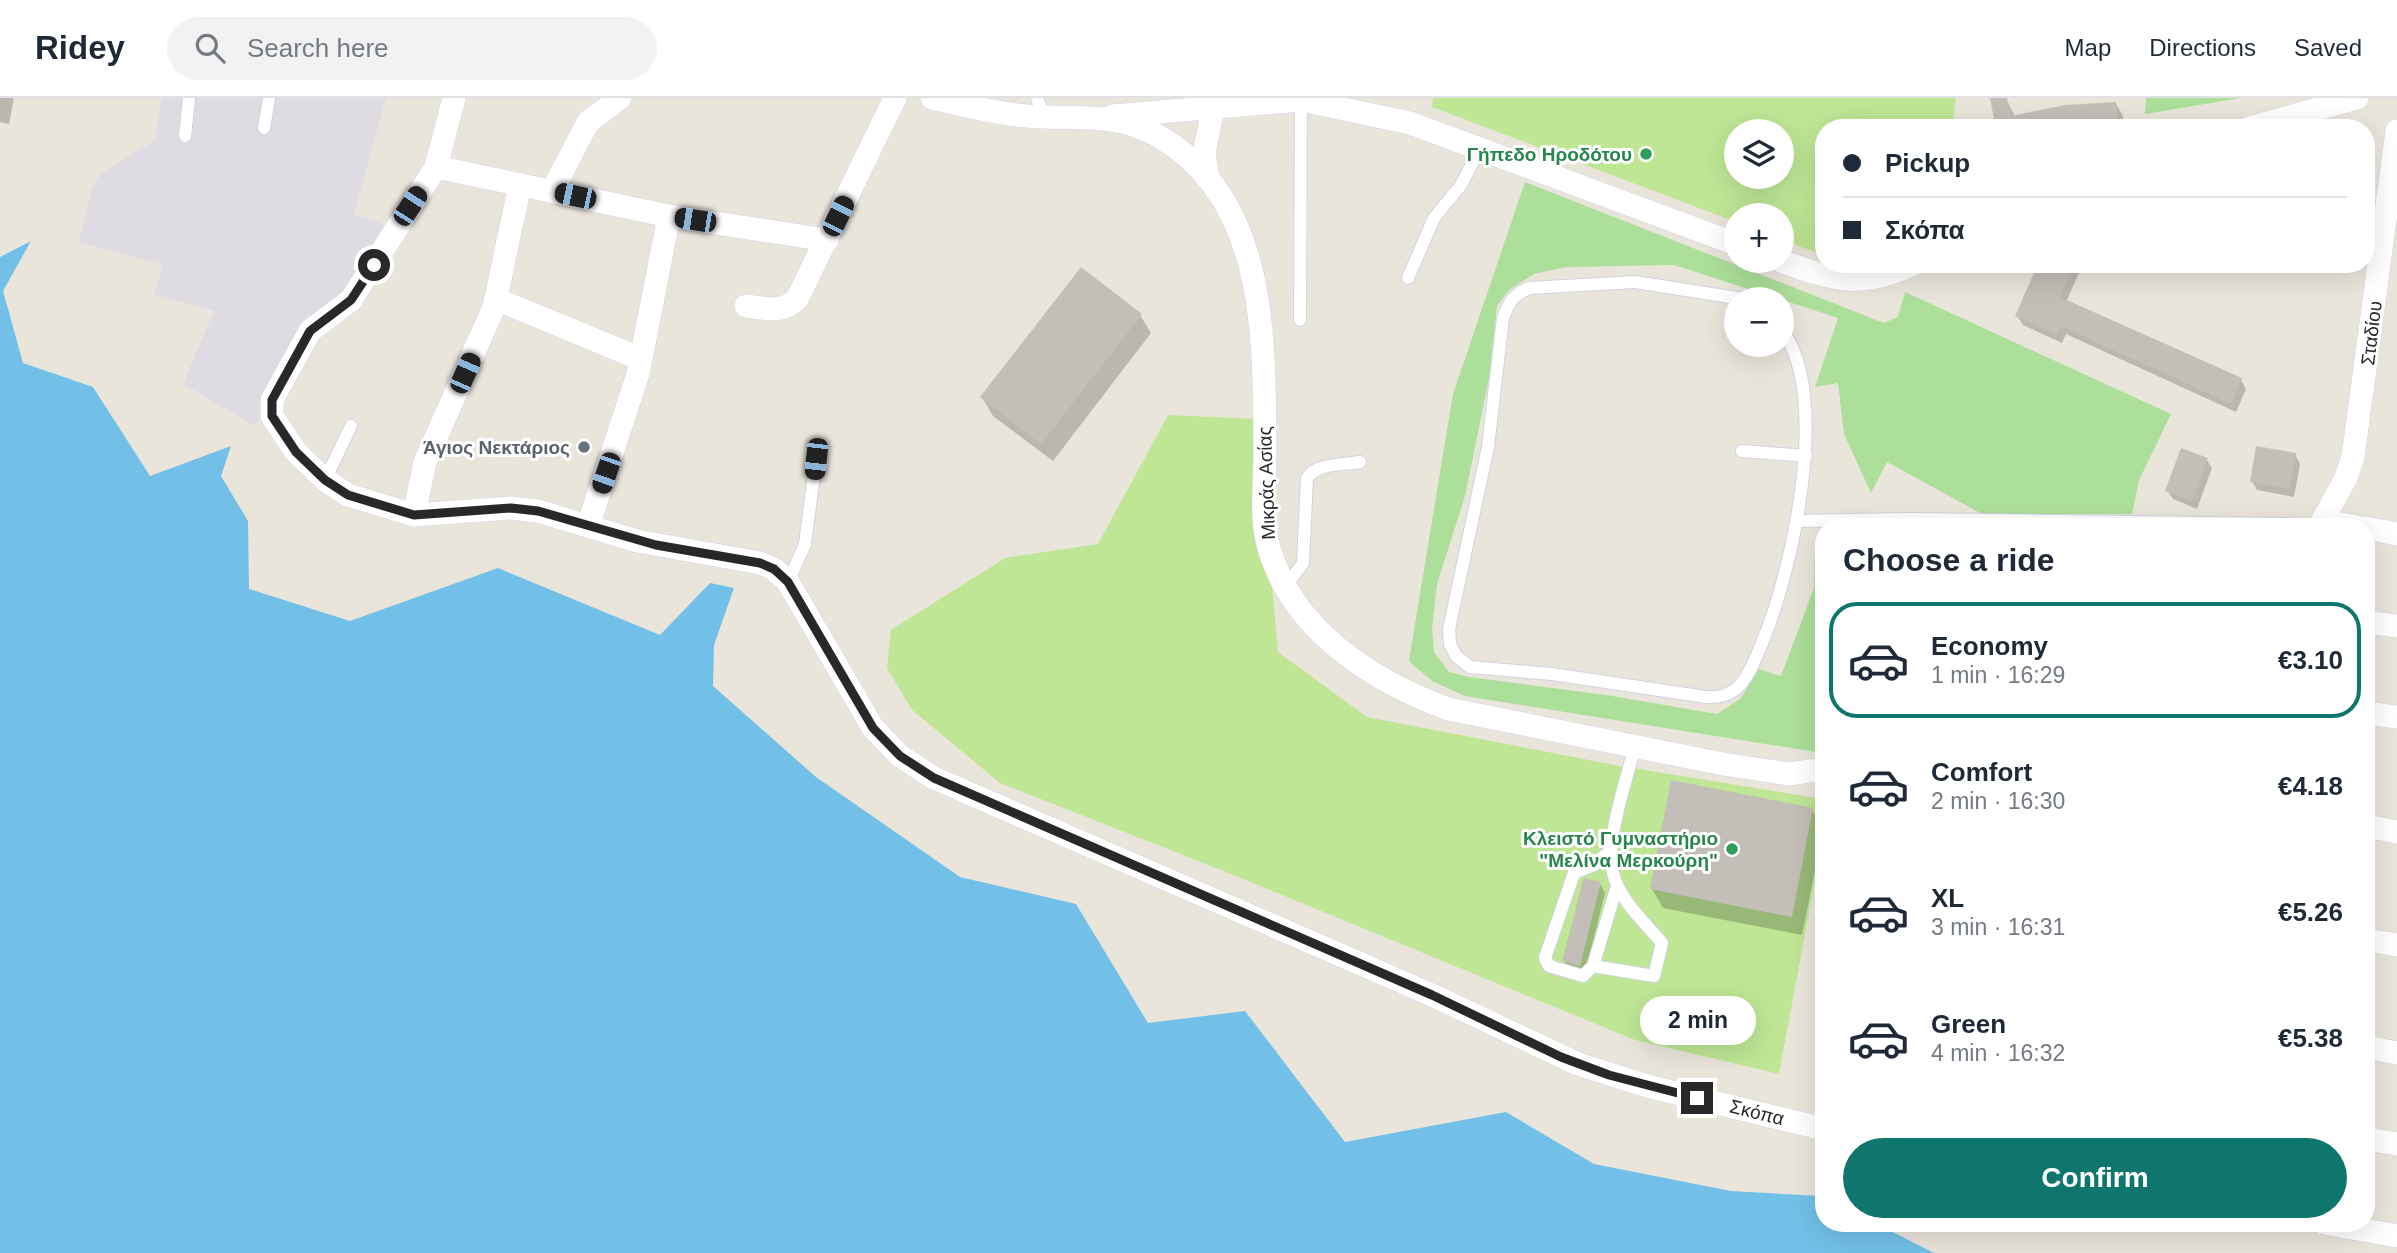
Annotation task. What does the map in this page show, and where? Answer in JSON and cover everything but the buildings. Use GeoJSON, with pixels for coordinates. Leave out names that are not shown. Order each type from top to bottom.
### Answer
{"type":"FeatureCollection","features":[{"type":"Feature","properties":{"kind":"street"},"geometry":{"type":"LineString","coordinates":[[454,98],[436,167],[669,216],[827,240]]}},
{"type":"Feature","properties":{"kind":"street"},"geometry":{"type":"LineString","coordinates":[[552,191],[588,122],[620,98]]}},
{"type":"Feature","properties":{"kind":"street"},"geometry":{"type":"LineString","coordinates":[[746,306],[777,310],[790,306],[797,299],[895,98]]}},
{"type":"Feature","properties":{"kind":"street","name":"Μικράς Ασίας"},"geometry":{"type":"LineString","coordinates":[[932,98],[999,113],[1040,107],[1106,117],[1159,137],[1207,173],[1231,212],[1252,267],[1259,323],[1268,547],[1286,586],[1304,613],[1347,656],[1412,695],[1448,709],[1634,748],[1789,774],[1815,770]]}},
{"type":"Feature","properties":{"kind":"street"},"geometry":{"type":"LineString","coordinates":[[2281,119],[2357,98]]}},
{"type":"Feature","properties":{"kind":"street"},"geometry":{"type":"LineString","coordinates":[[1106,117],[1301,100],[1410,123],[1724,240]]}},
{"type":"Feature","properties":{"kind":"street"},"geometry":{"type":"LineString","coordinates":[[1207,173],[1204,153],[1214,106]]}},
{"type":"Feature","properties":{"kind":"street","name":"Σταδίου"},"geometry":{"type":"LineString","coordinates":[[2322,518],[2353,457],[2397,131]]}},
{"type":"Feature","properties":{"kind":"street","name":"Σκόπα"},"geometry":{"type":"LineString","coordinates":[[436,167],[351,300],[310,331],[272,400],[272,416],[296,452],[325,480],[348,495],[414,515],[511,508],[538,511],[656,545],[760,563],[774,569],[788,582],[873,728],[900,756],[934,778],[1432,995],[1578,1064],[1647,1086],[1815,1127]]}},
{"type":"Feature","properties":{"kind":"street"},"geometry":{"type":"LineString","coordinates":[[414,515],[425,462],[496,299],[520,185]]}},
{"type":"Feature","properties":{"kind":"street"},"geometry":{"type":"LineString","coordinates":[[588,526],[642,359],[669,216]]}},
{"type":"Feature","properties":{"kind":"street"},"geometry":{"type":"LineString","coordinates":[[1794,266],[1828,278],[1852,280],[1874,280],[1891,273]]}},
{"type":"Feature","properties":{"kind":"street"},"geometry":{"type":"LineString","coordinates":[[496,299],[642,359]]}},
{"type":"Feature","properties":{"kind":"street"},"geometry":{"type":"LineString","coordinates":[[2375,530],[2397,534]]}},
{"type":"Feature","properties":{"kind":"street"},"geometry":{"type":"LineString","coordinates":[[2375,623],[2397,626]]}},
{"type":"Feature","properties":{"kind":"street"},"geometry":{"type":"LineString","coordinates":[[2375,714],[2397,717]]}},
{"type":"Feature","properties":{"kind":"street"},"geometry":{"type":"LineString","coordinates":[[2375,828],[2397,832]]}},
{"type":"Feature","properties":{"kind":"street"},"geometry":{"type":"LineString","coordinates":[[2375,941],[2397,945]]}},
{"type":"Feature","properties":{"kind":"street"},"geometry":{"type":"LineString","coordinates":[[2375,1049],[2397,1053]]}},
{"type":"Feature","properties":{"kind":"street"},"geometry":{"type":"LineString","coordinates":[[2375,1140],[2397,1144]]}},
{"type":"Feature","properties":{"kind":"street"},"geometry":{"type":"LineString","coordinates":[[2375,1232],[2397,1236]]}},
{"type":"Feature","properties":{"kind":"lane"},"geometry":{"type":"LineString","coordinates":[[185,136],[189,98]]}},
{"type":"Feature","properties":{"kind":"lane"},"geometry":{"type":"LineString","coordinates":[[264,128],[268,98]]}},
{"type":"Feature","properties":{"kind":"lane"},"geometry":{"type":"LineString","coordinates":[[1300,320],[1301,100]]}},
{"type":"Feature","properties":{"kind":"lane"},"geometry":{"type":"LineString","coordinates":[[1408,278],[1434,218],[1461,185],[1479,150]]}},
{"type":"Feature","properties":{"kind":"lane"},"geometry":{"type":"LineString","coordinates":[[1724,296],[1636,282],[1529,288],[1517,293],[1509,302],[1503,318],[1488,447],[1449,629],[1450,644],[1456,656],[1469,667],[1552,674],[1723,697],[1738,687],[1758,653],[1777,607],[1798,521],[1806,456],[1800,372],[1794,349]]}},
{"type":"Feature","properties":{"kind":"lane"},"geometry":{"type":"LineString","coordinates":[[325,480],[351,426]]}},
{"type":"Feature","properties":{"kind":"lane"},"geometry":{"type":"LineString","coordinates":[[1742,451],[1806,456]]}},
{"type":"Feature","properties":{"kind":"lane"},"geometry":{"type":"LineString","coordinates":[[788,582],[805,544],[816,459]]}},
{"type":"Feature","properties":{"kind":"lane"},"geometry":{"type":"LineString","coordinates":[[1286,586],[1303,563],[1307,478],[1310,472],[1323,467],[1360,463]]}},
{"type":"Feature","properties":{"kind":"lane"},"geometry":{"type":"LineString","coordinates":[[1798,521],[1815,521]]}},
{"type":"Feature","properties":{"kind":"lane"},"geometry":{"type":"LineString","coordinates":[[1593,966],[1654,976],[1662,943],[1636,914],[1617,886],[1610,850],[1634,748]]}},
{"type":"Feature","properties":{"kind":"lane"},"geometry":{"type":"LineString","coordinates":[[1610,850],[1594,865],[1574,873],[1545,958],[1549,966],[1583,976],[1593,966],[1617,886]]}},
{"type":"Feature","properties":{"kind":"shaded area"},"geometry":{"type":"Polygon","coordinates":[[[162,98],[386,98],[354,214],[386,225],[351,292],[300,337],[255,426],[183,384],[214,311],[154,294],[163,265],[79,242],[92,189],[99,175],[155,140],[162,98]]]}},
{"type":"Feature","properties":{"kind":"green space","name":"Γήπεδο Ηροδότου"},"geometry":{"type":"Polygon","coordinates":[[[1433,98],[1956,98],[1953,119],[1815,119],[1815,252],[1794,244],[1794,203],[1724,203],[1724,217],[1432,107],[1433,98]]]}},
{"type":"Feature","properties":{"kind":"green space"},"geometry":{"type":"Polygon","coordinates":[[[2146,98],[2241,98],[2145,114],[2146,98]]]}},
{"type":"Feature","properties":{"kind":"green space"},"geometry":{"type":"Polygon","coordinates":[[[1525,182],[1724,260],[1724,273],[1757,273],[1792,287],[1742,287],[1674,265],[1567,267],[1534,274],[1509,290],[1497,306],[1489,378],[1465,496],[1437,584],[1432,628],[1434,652],[1449,672],[1717,714],[1740,699],[1759,669],[1781,676],[1814,588],[1815,547],[1815,752],[1465,696],[1432,681],[1409,661],[1453,394],[1525,182]]]}},
{"type":"Feature","properties":{"kind":"green space"},"geometry":{"type":"Polygon","coordinates":[[[1794,288],[1884,323],[1898,317],[1905,292],[2171,414],[2139,480],[2132,514],[1982,514],[1887,462],[1871,493],[1844,434],[1838,383],[1815,387],[1838,318],[1794,304],[1794,288]]]}},
{"type":"Feature","properties":{"kind":"green space"},"geometry":{"type":"Polygon","coordinates":[[[1168,415],[1257,419],[1278,652],[1367,717],[1620,766],[1815,798],[1815,880],[1779,1074],[1635,1040],[1226,872],[1000,783],[912,710],[887,668],[891,630],[1005,558],[1098,544],[1168,415]]]}},
{"type":"Feature","properties":{"kind":"water"},"geometry":{"type":"Polygon","coordinates":[[[31,241],[3,291],[23,363],[93,387],[150,476],[231,446],[221,476],[248,521],[249,589],[350,621],[498,568],[660,635],[710,583],[734,588],[714,645],[713,686],[816,777],[960,877],[1076,904],[1148,1023],[1245,1011],[1345,1142],[1506,1112],[1594,1164],[1731,1191],[1815,1196],[1815,1232],[1893,1232],[1934,1253],[0,1253],[0,257],[31,241]]]}},
{"type":"Feature","properties":{"kind":"place","name":"Γήπεδο Ηροδότου"},"geometry":{"type":"Point","coordinates":[1646,154]}},
{"type":"Feature","properties":{"kind":"place","name":"Άγιος Νεκτάριος"},"geometry":{"type":"Point","coordinates":[584,447]}},
{"type":"Feature","properties":{"kind":"place","name":"Κλειστό Γυμναστήριο \"Μελίνα Μερκούρη\""},"geometry":{"type":"Point","coordinates":[1732,849]}},
{"type":"Feature","properties":{"kind":"route"},"geometry":{"type":"LineString","coordinates":[[374,265],[351,300],[310,331],[272,400],[272,416],[296,452],[325,480],[348,495],[376,506],[414,515],[451,515],[511,508],[538,511],[637,541],[741,559],[774,569],[788,582],[801,602],[873,728],[900,756],[934,778],[1432,995],[1561,1057],[1609,1075],[1697,1098]]}}]}
